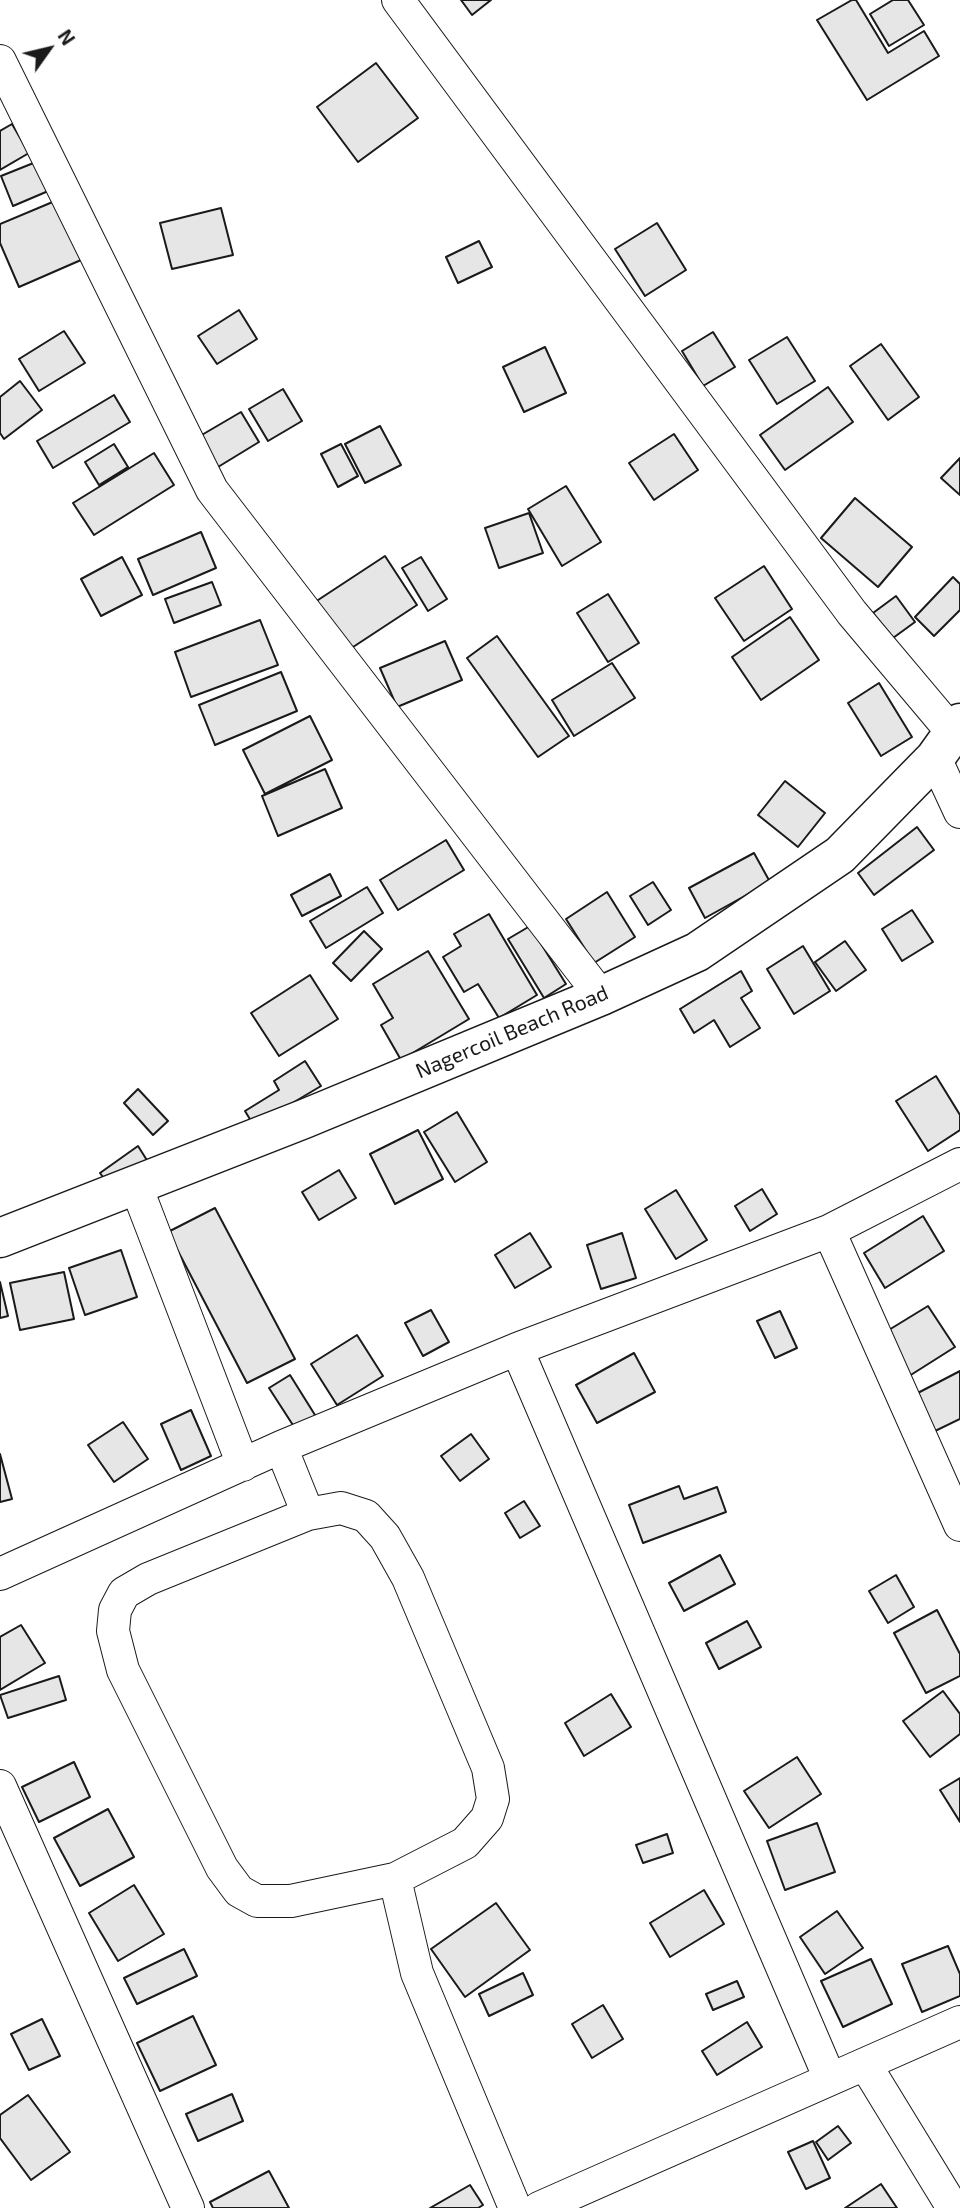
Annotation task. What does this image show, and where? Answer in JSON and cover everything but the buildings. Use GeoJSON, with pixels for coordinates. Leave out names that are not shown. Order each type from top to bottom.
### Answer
{"type":"FeatureCollection","features":[{"type":"Feature","properties":{"kind":"main road","name":"Nagercoil Beach Road"},"geometry":{"type":"LineString","coordinates":[[0,1238],[136,1186],[601,996],[697,952],[840,855],[949,738]]}},
{"type":"Feature","properties":{"kind":"street"},"geometry":{"type":"LineString","coordinates":[[398,0],[852,613],[949,738],[957,800]]}},
{"type":"Feature","properties":{"kind":"street"},"geometry":{"type":"LineString","coordinates":[[0,61],[212,490],[601,996]]}},
{"type":"Feature","properties":{"kind":"street"},"geometry":{"type":"LineString","coordinates":[[0,1574],[281,1447],[517,1349],[829,1231],[960,1164]]}},
{"type":"Feature","properties":{"kind":"street"},"geometry":{"type":"LineString","coordinates":[[136,1186],[243,1465]]}},
{"type":"Feature","properties":{"kind":"street"},"geometry":{"type":"LineString","coordinates":[[829,1231],[960,1525]]}},
{"type":"Feature","properties":{"kind":"street"},"geometry":{"type":"LineString","coordinates":[[517,1349],[830,2080]]}},
{"type":"Feature","properties":{"kind":"street"},"geometry":{"type":"LineString","coordinates":[[281,1447],[307,1514]]}},
{"type":"Feature","properties":{"kind":"street"},"geometry":{"type":"LineString","coordinates":[[341,1508],[366,1516],[386,1537],[408,1578],[488,1768],[493,1799],[487,1818],[465,1843],[395,1879],[291,1901],[257,1901],[239,1892],[222,1868],[122,1670],[113,1631],[114,1610],[124,1593],[148,1579],[307,1514],[341,1508]]}},
{"type":"Feature","properties":{"kind":"street"},"geometry":{"type":"LineString","coordinates":[[0,1786],[188,2208]]}},
{"type":"Feature","properties":{"kind":"street"},"geometry":{"type":"LineString","coordinates":[[395,1879],[417,1973],[515,2208]]}},
{"type":"Feature","properties":{"kind":"street"},"geometry":{"type":"LineString","coordinates":[[539,2208],[960,2022]]}},
{"type":"Feature","properties":{"kind":"street"},"geometry":{"type":"LineString","coordinates":[[865,2064],[953,2208]]}}]}
